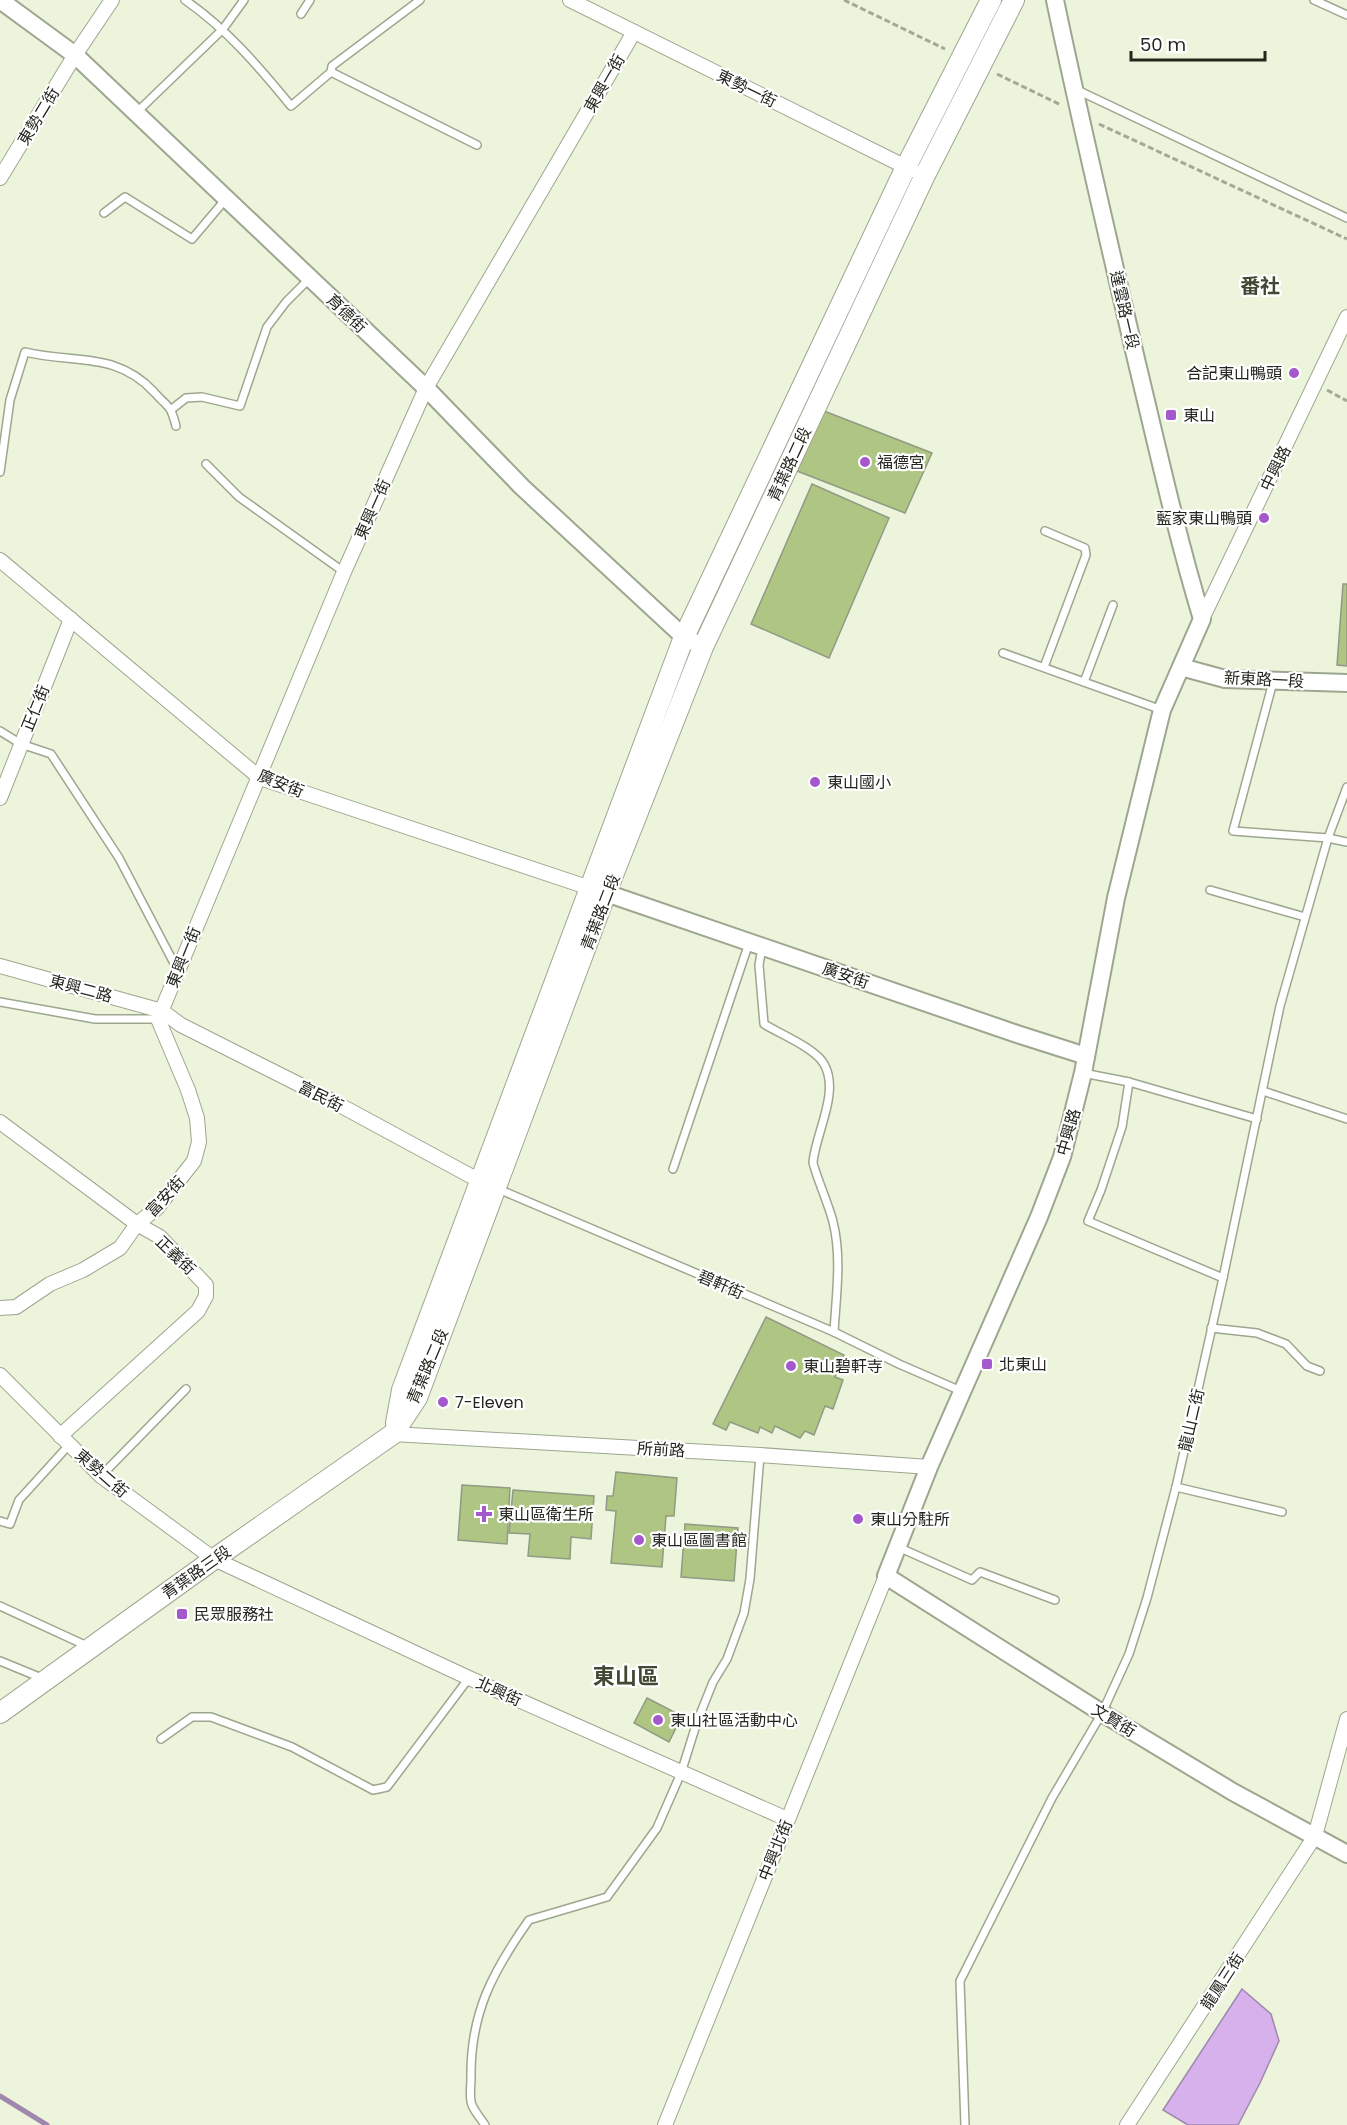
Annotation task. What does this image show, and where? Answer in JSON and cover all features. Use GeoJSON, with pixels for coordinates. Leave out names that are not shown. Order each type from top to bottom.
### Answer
{"type":"FeatureCollection","features":[{"type":"Feature","properties":{"kind":"main road","name":"青葉路二段"},"geometry":{"type":"LineString","coordinates":[[393,1434],[417,1398],[488,1185],[598,890],[684,637],[906,166],[991,0]]}},
{"type":"Feature","properties":{"kind":"main road","name":"青葉路二段"},"geometry":{"type":"LineString","coordinates":[[598,890],[703,647],[924,177],[1014,0]]}},
{"type":"Feature","properties":{"kind":"main road","name":"青葉路三段"},"geometry":{"type":"LineString","coordinates":[[0,1713],[89,1647],[393,1434]]}},
{"type":"Feature","properties":{"kind":"street","name":"育德街"},"geometry":{"type":"LineString","coordinates":[[0,0],[75,55],[426,388],[522,487],[684,637],[703,647]]}},
{"type":"Feature","properties":{"kind":"street"},"geometry":{"type":"LineString","coordinates":[[75,55],[112,0]]}},
{"type":"Feature","properties":{"kind":"street","name":"東勢一街"},"geometry":{"type":"LineString","coordinates":[[570,0],[924,177]]}},
{"type":"Feature","properties":{"kind":"street","name":"達雲路一段"},"geometry":{"type":"LineString","coordinates":[[1055,0],[1078,114],[1185,562],[1202,619]]}},
{"type":"Feature","properties":{"kind":"street","name":"東興一街"},"geometry":{"type":"LineString","coordinates":[[160,1015],[177,969],[260,778],[344,572],[426,388],[634,32]]}},
{"type":"Feature","properties":{"kind":"street","name":"東勢二街"},"geometry":{"type":"LineString","coordinates":[[0,178],[75,55]]}},
{"type":"Feature","properties":{"kind":"street","name":"中興路"},"geometry":{"type":"LineString","coordinates":[[886,1576],[961,1390],[1043,1207],[1062,1157],[1083,1073],[1116,898],[1162,710],[1202,619],[1347,317]]}},
{"type":"Feature","properties":{"kind":"street","name":"廣安街"},"geometry":{"type":"LineString","coordinates":[[0,560],[260,778],[756,943],[1086,1056]]}},
{"type":"Feature","properties":{"kind":"street","name":"正仁街"},"geometry":{"type":"LineString","coordinates":[[0,798],[71,619]]}},
{"type":"Feature","properties":{"kind":"street","name":"新東路一段"},"geometry":{"type":"LineString","coordinates":[[1181,667],[1225,679],[1273,682],[1347,682]]}},
{"type":"Feature","properties":{"kind":"street","name":"東興二路"},"geometry":{"type":"LineString","coordinates":[[0,966],[160,1015]]}},
{"type":"Feature","properties":{"kind":"street","name":"富民街"},"geometry":{"type":"LineString","coordinates":[[160,1015],[334,1102],[488,1185]]}},
{"type":"Feature","properties":{"kind":"street","name":"富安街"},"geometry":{"type":"LineString","coordinates":[[0,1308],[16,1307],[50,1284],[83,1270],[120,1248],[137,1224],[157,1208],[194,1161],[199,1142],[197,1118],[160,1015]]}},
{"type":"Feature","properties":{"kind":"street","name":"正義街"},"geometry":{"type":"LineString","coordinates":[[0,1122],[137,1224],[160,1238],[206,1284],[206,1296],[198,1311],[64,1440]]}},
{"type":"Feature","properties":{"kind":"street","name":"東勢二街"},"geometry":{"type":"LineString","coordinates":[[0,1375],[101,1476],[214,1559]]}},
{"type":"Feature","properties":{"kind":"street","name":"所前路"},"geometry":{"type":"LineString","coordinates":[[393,1434],[929,1467]]}},
{"type":"Feature","properties":{"kind":"street","name":"北興街"},"geometry":{"type":"LineString","coordinates":[[214,1559],[469,1678],[787,1819]]}},
{"type":"Feature","properties":{"kind":"street","name":"文賢街"},"geometry":{"type":"LineString","coordinates":[[886,1576],[1102,1713],[1233,1792],[1347,1854]]}},
{"type":"Feature","properties":{"kind":"street","name":"中興北街"},"geometry":{"type":"LineString","coordinates":[[665,2125],[886,1576]]}},
{"type":"Feature","properties":{"kind":"street","name":"龍鳳三街"},"geometry":{"type":"LineString","coordinates":[[1127,2125],[1315,1836],[1347,1719]]}},
{"type":"Feature","properties":{"kind":"lane"},"geometry":{"type":"LineString","coordinates":[[185,0],[223,28],[291,106],[331,72],[332,66],[420,0]]}},
{"type":"Feature","properties":{"kind":"lane"},"geometry":{"type":"LineString","coordinates":[[136,113],[223,28],[244,0]]}},
{"type":"Feature","properties":{"kind":"lane"},"geometry":{"type":"LineString","coordinates":[[301,14],[310,0]]}},
{"type":"Feature","properties":{"kind":"lane"},"geometry":{"type":"LineString","coordinates":[[1314,0],[1347,15]]}},
{"type":"Feature","properties":{"kind":"lane"},"geometry":{"type":"LineString","coordinates":[[331,72],[477,145]]}},
{"type":"Feature","properties":{"kind":"lane"},"geometry":{"type":"LineString","coordinates":[[1073,88],[1347,218]]}},
{"type":"Feature","properties":{"kind":"lane"},"geometry":{"type":"LineString","coordinates":[[104,213],[125,197],[192,239],[227,198]]}},
{"type":"Feature","properties":{"kind":"lane"},"geometry":{"type":"LineString","coordinates":[[172,409],[186,398],[202,397],[240,406],[267,327],[286,302],[310,278]]}},
{"type":"Feature","properties":{"kind":"lane"},"geometry":{"type":"LineString","coordinates":[[0,472],[10,400],[24,352],[45,357],[89,359],[112,364],[143,380],[155,395],[172,409],[176,426]]}},
{"type":"Feature","properties":{"kind":"lane"},"geometry":{"type":"LineString","coordinates":[[206,464],[239,497],[344,572]]}},
{"type":"Feature","properties":{"kind":"lane"},"geometry":{"type":"LineString","coordinates":[[1044,667],[1086,555],[1084,548],[1045,531]]}},
{"type":"Feature","properties":{"kind":"lane"},"geometry":{"type":"LineString","coordinates":[[1084,682],[1113,605]]}},
{"type":"Feature","properties":{"kind":"lane"},"geometry":{"type":"LineString","coordinates":[[1003,653],[1162,710]]}},
{"type":"Feature","properties":{"kind":"lane"},"geometry":{"type":"LineString","coordinates":[[1273,682],[1233,831],[1328,837],[1347,842]]}},
{"type":"Feature","properties":{"kind":"lane"},"geometry":{"type":"LineString","coordinates":[[0,731],[21,744],[51,754],[119,858],[177,969]]}},
{"type":"Feature","properties":{"kind":"lane","name":"龍山二街"},"geometry":{"type":"LineString","coordinates":[[965,2125],[960,1982],[1052,1798],[1102,1713],[1129,1654],[1147,1598],[1176,1487],[1280,1006],[1328,837],[1347,787]]}},
{"type":"Feature","properties":{"kind":"lane"},"geometry":{"type":"LineString","coordinates":[[1210,890],[1305,917]]}},
{"type":"Feature","properties":{"kind":"lane"},"geometry":{"type":"LineString","coordinates":[[674,1169],[756,943]]}},
{"type":"Feature","properties":{"kind":"lane"},"geometry":{"type":"LineString","coordinates":[[756,943],[764,1024],[810,1049],[824,1063],[829,1077],[828,1100],[813,1164],[834,1224],[837,1269],[834,1332]]}},
{"type":"Feature","properties":{"kind":"lane"},"geometry":{"type":"LineString","coordinates":[[0,1002],[95,1019],[160,1015]]}},
{"type":"Feature","properties":{"kind":"lane"},"geometry":{"type":"LineString","coordinates":[[1083,1073],[1129,1082],[1257,1119]]}},
{"type":"Feature","properties":{"kind":"lane"},"geometry":{"type":"LineString","coordinates":[[1129,1082],[1122,1127],[1088,1221],[1223,1278]]}},
{"type":"Feature","properties":{"kind":"lane"},"geometry":{"type":"LineString","coordinates":[[1263,1091],[1346,1115]]}},
{"type":"Feature","properties":{"kind":"lane","name":"碧軒街"},"geometry":{"type":"LineString","coordinates":[[488,1185],[834,1332],[899,1364],[961,1390]]}},
{"type":"Feature","properties":{"kind":"lane"},"geometry":{"type":"LineString","coordinates":[[1211,1328],[1257,1333],[1286,1344],[1307,1365],[1320,1371]]}},
{"type":"Feature","properties":{"kind":"lane"},"geometry":{"type":"LineString","coordinates":[[101,1476],[186,1389]]}},
{"type":"Feature","properties":{"kind":"lane"},"geometry":{"type":"LineString","coordinates":[[0,1521],[10,1524],[19,1500],[64,1440]]}},
{"type":"Feature","properties":{"kind":"lane"},"geometry":{"type":"LineString","coordinates":[[485,2125],[472,2104],[471,2062],[475,2026],[500,1965],[529,1920],[607,1897],[657,1828],[681,1773],[697,1722],[713,1682],[727,1659],[744,1613],[750,1579],[760,1455]]}},
{"type":"Feature","properties":{"kind":"lane"},"geometry":{"type":"LineString","coordinates":[[1176,1487],[1282,1512]]}},
{"type":"Feature","properties":{"kind":"lane"},"geometry":{"type":"LineString","coordinates":[[898,1547],[972,1580],[980,1572],[1055,1600]]}},
{"type":"Feature","properties":{"kind":"lane"},"geometry":{"type":"LineString","coordinates":[[0,1606],[89,1647]]}},
{"type":"Feature","properties":{"kind":"lane"},"geometry":{"type":"LineString","coordinates":[[0,1661],[46,1680]]}},
{"type":"Feature","properties":{"kind":"lane"},"geometry":{"type":"LineString","coordinates":[[160,1739],[192,1717],[211,1717],[292,1746],[373,1790],[387,1787],[469,1678]]}},
{"type":"Feature","properties":{"kind":"path"},"geometry":{"type":"LineString","coordinates":[[1078,114],[1347,239]]}},
{"type":"Feature","properties":{"kind":"path"},"geometry":{"type":"LineString","coordinates":[[1315,384],[1347,401]]}},
{"type":"Feature","properties":{"kind":"shaded area"},"geometry":{"type":"Polygon","coordinates":[[[1242,1989],[1271,2014],[1279,2041],[1238,2125],[1188,2125],[1163,2110],[1242,1989]]]}},
{"type":"Feature","properties":{"kind":"building","name":"福德宮"},"geometry":{"type":"Polygon","coordinates":[[[824,411],[932,453],[905,513],[797,471],[824,411]]]}},
{"type":"Feature","properties":{"kind":"building"},"geometry":{"type":"Polygon","coordinates":[[[812,484],[889,518],[829,658],[751,624],[812,484]]]}},
{"type":"Feature","properties":{"kind":"building"},"geometry":{"type":"Polygon","coordinates":[[[1343,584],[1347,584],[1347,666],[1337,665],[1343,584]]]}},
{"type":"Feature","properties":{"kind":"building","name":"東山碧軒寺"},"geometry":{"type":"Polygon","coordinates":[[[766,1317],[844,1355],[835,1377],[843,1380],[833,1409],[825,1406],[814,1435],[805,1431],[800,1438],[775,1426],[772,1433],[760,1427],[758,1433],[730,1422],[726,1430],[713,1424],[766,1317]]]}},
{"type":"Feature","properties":{"kind":"building","name":"東山區圖書館"},"geometry":{"type":"Polygon","coordinates":[[[616,1472],[677,1478],[674,1516],[666,1516],[662,1567],[611,1563],[616,1511],[606,1510],[607,1496],[613,1496],[616,1472]]]}},
{"type":"Feature","properties":{"kind":"building","name":"東山區衛生所"},"geometry":{"type":"Polygon","coordinates":[[[462,1485],[510,1488],[507,1544],[458,1540],[462,1485]]]}},
{"type":"Feature","properties":{"kind":"building"},"geometry":{"type":"Polygon","coordinates":[[[513,1490],[594,1496],[591,1539],[571,1537],[570,1559],[528,1556],[530,1534],[509,1533],[513,1490]]]}},
{"type":"Feature","properties":{"kind":"building"},"geometry":{"type":"Polygon","coordinates":[[[685,1524],[738,1528],[734,1581],[681,1577],[685,1524]]]}},
{"type":"Feature","properties":{"kind":"building","name":"東山社區活動中心"},"geometry":{"type":"Polygon","coordinates":[[[647,1698],[682,1716],[669,1742],[634,1723],[647,1698]]]}},
{"type":"Feature","properties":{"kind":"waterway"},"geometry":{"type":"LineString","coordinates":[[0,2096],[47,2125]]}},
{"type":"Feature","properties":{"kind":"place","name":"合記東山鴨頭"},"geometry":{"type":"Point","coordinates":[1294,373]}},
{"type":"Feature","properties":{"kind":"place","name":"東山"},"geometry":{"type":"Point","coordinates":[1171,415]}},
{"type":"Feature","properties":{"kind":"place","name":"福德宮"},"geometry":{"type":"Point","coordinates":[865,462]}},
{"type":"Feature","properties":{"kind":"place","name":"藍家東山鴨頭"},"geometry":{"type":"Point","coordinates":[1264,518]}},
{"type":"Feature","properties":{"kind":"place","name":"東山國小"},"geometry":{"type":"Point","coordinates":[815,782]}},
{"type":"Feature","properties":{"kind":"place","name":"北東山"},"geometry":{"type":"Point","coordinates":[987,1364]}},
{"type":"Feature","properties":{"kind":"place","name":"東山碧軒寺"},"geometry":{"type":"Point","coordinates":[791,1366]}},
{"type":"Feature","properties":{"kind":"place","name":"7-Eleven"},"geometry":{"type":"Point","coordinates":[443,1402]}},
{"type":"Feature","properties":{"kind":"place","name":"東山區衛生所"},"geometry":{"type":"Point","coordinates":[484,1514]}},
{"type":"Feature","properties":{"kind":"place","name":"東山分駐所"},"geometry":{"type":"Point","coordinates":[858,1519]}},
{"type":"Feature","properties":{"kind":"place","name":"東山區圖書館"},"geometry":{"type":"Point","coordinates":[639,1540]}},
{"type":"Feature","properties":{"kind":"place","name":"民眾服務社"},"geometry":{"type":"Point","coordinates":[182,1614]}},
{"type":"Feature","properties":{"kind":"place","name":"東山社區活動中心"},"geometry":{"type":"Point","coordinates":[658,1720]}},
{"type":"Feature","properties":{"kind":"district","name":"番社"},"geometry":{"type":"Point","coordinates":[1260,286]}},
{"type":"Feature","properties":{"kind":"district","name":"東山區"},"geometry":{"type":"Point","coordinates":[626,1676]}}]}
